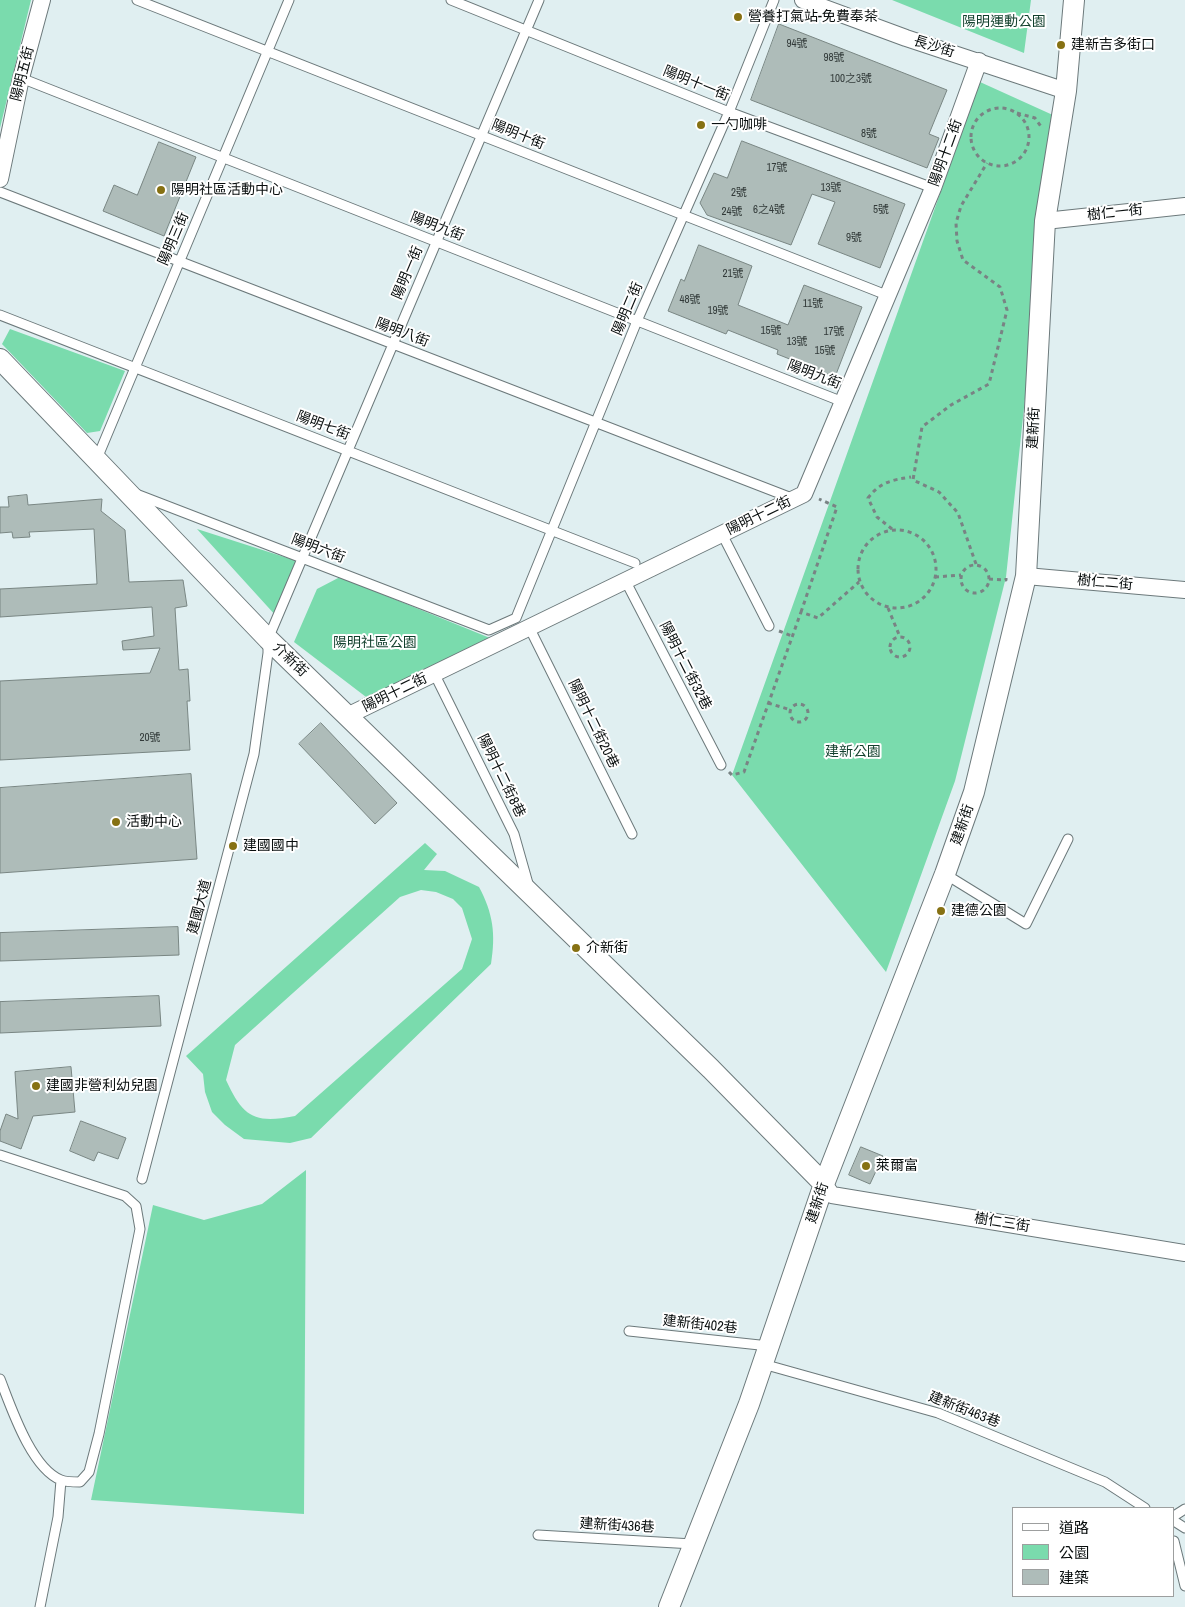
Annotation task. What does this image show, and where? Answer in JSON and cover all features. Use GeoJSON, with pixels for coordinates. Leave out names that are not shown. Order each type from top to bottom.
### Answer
{"type":"FeatureCollection","features":[{"type":"Feature","properties":{"kind":"street","name":"陽明五街"},"geometry":{"type":"LineString","coordinates":[[0,179],[21,78],[42,0]]}},
{"type":"Feature","properties":{"kind":"street","name":"長沙街"},"geometry":{"type":"LineString","coordinates":[[803,0],[906,38],[979,60],[1066,91]]}},
{"type":"Feature","properties":{"kind":"street","name":"建新街"},"geometry":{"type":"LineString","coordinates":[[669,1607],[766,1355],[824,1184],[945,874],[974,792],[1026,576],[1045,221],[1066,91],[1074,0]]}},
{"type":"Feature","properties":{"kind":"street","name":"陽明十二街"},"geometry":{"type":"LineString","coordinates":[[347,716],[799,496],[843,402],[889,296],[933,188],[979,60]]}},
{"type":"Feature","properties":{"kind":"street","name":"樹仁一街"},"geometry":{"type":"LineString","coordinates":[[1045,221],[1185,206]]}},
{"type":"Feature","properties":{"kind":"street","name":"介新街"},"geometry":{"type":"LineString","coordinates":[[0,359],[268,639],[711,1069],[824,1184]]}},
{"type":"Feature","properties":{"kind":"street","name":"樹仁二街"},"geometry":{"type":"LineString","coordinates":[[1026,576],[1185,590]]}},
{"type":"Feature","properties":{"kind":"street","name":"樹仁三街"},"geometry":{"type":"LineString","coordinates":[[824,1184],[832,1195],[1185,1253]]}},
{"type":"Feature","properties":{"kind":"lane","name":"陽明十街"},"geometry":{"type":"LineString","coordinates":[[137,0],[889,296]]}},
{"type":"Feature","properties":{"kind":"lane","name":"陽明三街"},"geometry":{"type":"LineString","coordinates":[[96,461],[289,0]]}},
{"type":"Feature","properties":{"kind":"lane","name":"陽明十一街"},"geometry":{"type":"LineString","coordinates":[[451,0],[729,112],[933,188]]}},
{"type":"Feature","properties":{"kind":"lane","name":"陽明一街"},"geometry":{"type":"LineString","coordinates":[[268,639],[539,0]]}},
{"type":"Feature","properties":{"kind":"lane","name":"陽明二街"},"geometry":{"type":"LineString","coordinates":[[503,624],[516,618],[637,320],[729,112],[774,0]]}},
{"type":"Feature","properties":{"kind":"lane","name":"陽明九街"},"geometry":{"type":"LineString","coordinates":[[21,78],[843,402]]}},
{"type":"Feature","properties":{"kind":"lane","name":"陽明八街"},"geometry":{"type":"LineString","coordinates":[[0,192],[596,422],[799,496]]}},
{"type":"Feature","properties":{"kind":"lane","name":"陽明七街"},"geometry":{"type":"LineString","coordinates":[[0,315],[636,563]]}},
{"type":"Feature","properties":{"kind":"lane","name":"陽明六街"},"geometry":{"type":"LineString","coordinates":[[122,488],[489,630],[503,624]]}},
{"type":"Feature","properties":{"kind":"lane"},"geometry":{"type":"LineString","coordinates":[[722,534],[769,626]]}},
{"type":"Feature","properties":{"kind":"lane","name":"陽明十二街32巷"},"geometry":{"type":"LineString","coordinates":[[625,580],[721,765]]}},
{"type":"Feature","properties":{"kind":"lane","name":"陽明十二街20巷"},"geometry":{"type":"LineString","coordinates":[[529,627],[632,834]]}},
{"type":"Feature","properties":{"kind":"lane","name":"建國大道"},"geometry":{"type":"LineString","coordinates":[[142,1179],[254,754],[268,653],[268,639]]}},
{"type":"Feature","properties":{"kind":"lane","name":"陽明十二街8巷"},"geometry":{"type":"LineString","coordinates":[[434,673],[514,834],[532,896]]}},
{"type":"Feature","properties":{"kind":"lane"},"geometry":{"type":"LineString","coordinates":[[945,874],[1026,924],[1068,840]]}},
{"type":"Feature","properties":{"kind":"lane"},"geometry":{"type":"LineString","coordinates":[[0,1155],[125,1196],[136,1206],[140,1229],[89,1472],[80,1482],[61,1480],[46,1469],[20,1432],[0,1379]]}},
{"type":"Feature","properties":{"kind":"lane","name":"建新街402巷"},"geometry":{"type":"LineString","coordinates":[[629,1331],[766,1355]]}},
{"type":"Feature","properties":{"kind":"lane","name":"建新街463巷"},"geometry":{"type":"LineString","coordinates":[[766,1355],[938,1413],[1106,1482],[1144,1507]]}},
{"type":"Feature","properties":{"kind":"lane"},"geometry":{"type":"LineString","coordinates":[[40,1607],[58,1517],[61,1480]]}},
{"type":"Feature","properties":{"kind":"lane","name":"建新街436巷"},"geometry":{"type":"LineString","coordinates":[[538,1535],[694,1544]]}},
{"type":"Feature","properties":{"kind":"lane"},"geometry":{"type":"LineString","coordinates":[[1175,1548],[1178,1567],[1185,1586]]}},
{"type":"Feature","properties":{"kind":"path"},"geometry":{"type":"LineString","coordinates":[[1008,109],[1017,113],[1024,120],[1030,138],[1023,156],[1006,166],[987,163],[974,150],[971,131],[975,122],[989,110],[1008,109]]}},
{"type":"Feature","properties":{"kind":"path"},"geometry":{"type":"LineString","coordinates":[[976,564],[958,513],[939,492],[913,480],[922,427],[951,405],[990,384],[1007,310],[1000,287],[962,260],[956,241],[956,223],[961,206],[987,163]]}},
{"type":"Feature","properties":{"kind":"path"},"geometry":{"type":"LineString","coordinates":[[892,530],[877,517],[868,498],[876,487],[891,480],[911,477]]}},
{"type":"Feature","properties":{"kind":"path"},"geometry":{"type":"LineString","coordinates":[[744,772],[837,506],[799,496]]}},
{"type":"Feature","properties":{"kind":"path"},"geometry":{"type":"LineString","coordinates":[[892,530],[905,530],[917,535],[933,553],[936,565],[935,578],[931,589],[923,598],[912,605],[900,608],[888,608],[876,603],[866,594],[859,582],[857,571],[858,559],[863,548],[871,539],[892,530]]}},
{"type":"Feature","properties":{"kind":"path"},"geometry":{"type":"LineString","coordinates":[[935,578],[961,575],[966,568],[979,565],[988,574],[988,583],[982,590],[973,593],[962,585],[961,575]]}},
{"type":"Feature","properties":{"kind":"path"},"geometry":{"type":"LineString","coordinates":[[801,613],[818,618],[859,582]]}},
{"type":"Feature","properties":{"kind":"path"},"geometry":{"type":"LineString","coordinates":[[888,608],[900,638],[908,642],[908,652],[901,657],[892,654],[888,656]]}},
{"type":"Feature","properties":{"kind":"path"},"geometry":{"type":"LineString","coordinates":[[892,654],[890,648],[892,642],[900,638]]}},
{"type":"Feature","properties":{"kind":"path"},"geometry":{"type":"LineString","coordinates":[[768,702],[790,710]]}},
{"type":"Feature","properties":{"kind":"path"},"geometry":{"type":"LineString","coordinates":[[800,704],[806,706],[809,714],[804,722],[798,723],[791,717],[790,710],[794,705],[800,704]]}},
{"type":"Feature","properties":{"kind":"green space"},"geometry":{"type":"Polygon","coordinates":[[[0,0],[31,0],[0,128],[0,0]]]}},
{"type":"Feature","properties":{"kind":"green space","name":"陽明運動公園"},"geometry":{"type":"Polygon","coordinates":[[[892,0],[1031,0],[1024,53],[892,0]]]}},
{"type":"Feature","properties":{"kind":"green space","name":"建新公園"},"geometry":{"type":"Polygon","coordinates":[[[980,82],[1055,116],[1006,577],[955,781],[886,972],[732,775],[980,82]]]}},
{"type":"Feature","properties":{"kind":"green space"},"geometry":{"type":"Polygon","coordinates":[[[10,329],[125,371],[100,431],[87,433],[2,344],[10,329]]]}},
{"type":"Feature","properties":{"kind":"green space"},"geometry":{"type":"Polygon","coordinates":[[[197,529],[300,562],[277,617],[197,529]]]}},
{"type":"Feature","properties":{"kind":"green space","name":"陽明社區公園"},"geometry":{"type":"Polygon","coordinates":[[[340,577],[490,638],[370,700],[294,642],[317,589],[340,577]]]}},
{"type":"Feature","properties":{"kind":"green space"},"geometry":{"type":"Polygon","coordinates":[[[425,843],[437,854],[424,870],[445,871],[479,887],[492,924],[491,964],[311,1138],[290,1143],[244,1139],[225,1125],[212,1112],[205,1092],[203,1074],[186,1056],[425,843]],[[421,890],[400,897],[235,1045],[226,1080],[244,1110],[260,1118],[269,1119],[295,1116],[462,969],[472,939],[462,908],[453,899],[436,892],[421,890]]]}},
{"type":"Feature","properties":{"kind":"green space"},"geometry":{"type":"Polygon","coordinates":[[[306,1170],[304,1514],[91,1500],[153,1205],[204,1220],[262,1204],[306,1170]]]}},
{"type":"Feature","properties":{"kind":"building"},"geometry":{"type":"Polygon","coordinates":[[[779,24],[947,90],[929,134],[939,138],[927,168],[751,100],[779,24]]]}},
{"type":"Feature","properties":{"kind":"building"},"geometry":{"type":"Polygon","coordinates":[[[742,141],[905,204],[880,268],[818,244],[835,202],[812,194],[791,245],[707,215],[700,203],[714,173],[727,178],[742,141]]]}},
{"type":"Feature","properties":{"kind":"building","name":"陽明社區活動中心"},"geometry":{"type":"Polygon","coordinates":[[[159,142],[196,157],[164,236],[103,211],[114,185],[137,195],[159,142]]]}},
{"type":"Feature","properties":{"kind":"building"},"geometry":{"type":"Polygon","coordinates":[[[699,245],[752,266],[738,305],[788,325],[804,285],[862,307],[835,377],[777,354],[778,350],[728,330],[726,334],[668,311],[681,279],[684,281],[699,245]]]}},
{"type":"Feature","properties":{"kind":"building"},"geometry":{"type":"Polygon","coordinates":[[[27,495],[28,505],[102,499],[101,511],[125,530],[129,582],[183,580],[187,606],[175,608],[179,670],[188,669],[190,701],[187,701],[190,750],[0,760],[0,681],[150,673],[160,648],[123,650],[122,641],[154,636],[152,607],[0,617],[0,589],[97,584],[94,529],[29,532],[30,537],[13,538],[12,532],[0,533],[0,507],[9,507],[8,497],[27,495]]]}},
{"type":"Feature","properties":{"kind":"building"},"geometry":{"type":"Polygon","coordinates":[[[321,723],[397,803],[375,824],[299,744],[321,723]]]}},
{"type":"Feature","properties":{"kind":"building","name":"活動中心"},"geometry":{"type":"Polygon","coordinates":[[[191,774],[197,859],[0,873],[0,788],[191,774]]]}},
{"type":"Feature","properties":{"kind":"building"},"geometry":{"type":"Polygon","coordinates":[[[178,927],[179,955],[0,961],[0,933],[178,927]]]}},
{"type":"Feature","properties":{"kind":"building"},"geometry":{"type":"Polygon","coordinates":[[[159,996],[161,1026],[0,1033],[0,1002],[159,996]]]}},
{"type":"Feature","properties":{"kind":"building"},"geometry":{"type":"Polygon","coordinates":[[[71,1067],[75,1112],[33,1116],[21,1149],[0,1141],[0,1131],[6,1114],[18,1119],[15,1072],[71,1067]]]}},
{"type":"Feature","properties":{"kind":"building"},"geometry":{"type":"Polygon","coordinates":[[[81,1121],[126,1138],[118,1159],[98,1152],[94,1161],[70,1151],[81,1121]]]}},
{"type":"Feature","properties":{"kind":"building","name":"萊爾富"},"geometry":{"type":"Polygon","coordinates":[[[861,1147],[883,1156],[870,1184],[849,1175],[861,1147]]]}},
{"type":"Feature","properties":{"kind":"place","name":"營養打氣站-免費奉茶"},"geometry":{"type":"Point","coordinates":[738,17]}},
{"type":"Feature","properties":{"kind":"place","name":"建新吉多街口"},"geometry":{"type":"Point","coordinates":[1061,45]}},
{"type":"Feature","properties":{"kind":"place","name":"一勺咖啡"},"geometry":{"type":"Point","coordinates":[701,125]}},
{"type":"Feature","properties":{"kind":"place","name":"陽明社區活動中心"},"geometry":{"type":"Point","coordinates":[161,190]}},
{"type":"Feature","properties":{"kind":"place","name":"活動中心"},"geometry":{"type":"Point","coordinates":[116,822]}},
{"type":"Feature","properties":{"kind":"place","name":"建國國中"},"geometry":{"type":"Point","coordinates":[233,846]}},
{"type":"Feature","properties":{"kind":"place","name":"建德公園"},"geometry":{"type":"Point","coordinates":[941,911]}},
{"type":"Feature","properties":{"kind":"place","name":"介新街"},"geometry":{"type":"Point","coordinates":[576,948]}},
{"type":"Feature","properties":{"kind":"place","name":"建國非營利幼兒園"},"geometry":{"type":"Point","coordinates":[36,1086]}},
{"type":"Feature","properties":{"kind":"place","name":"萊爾富"},"geometry":{"type":"Point","coordinates":[866,1166]}}]}
